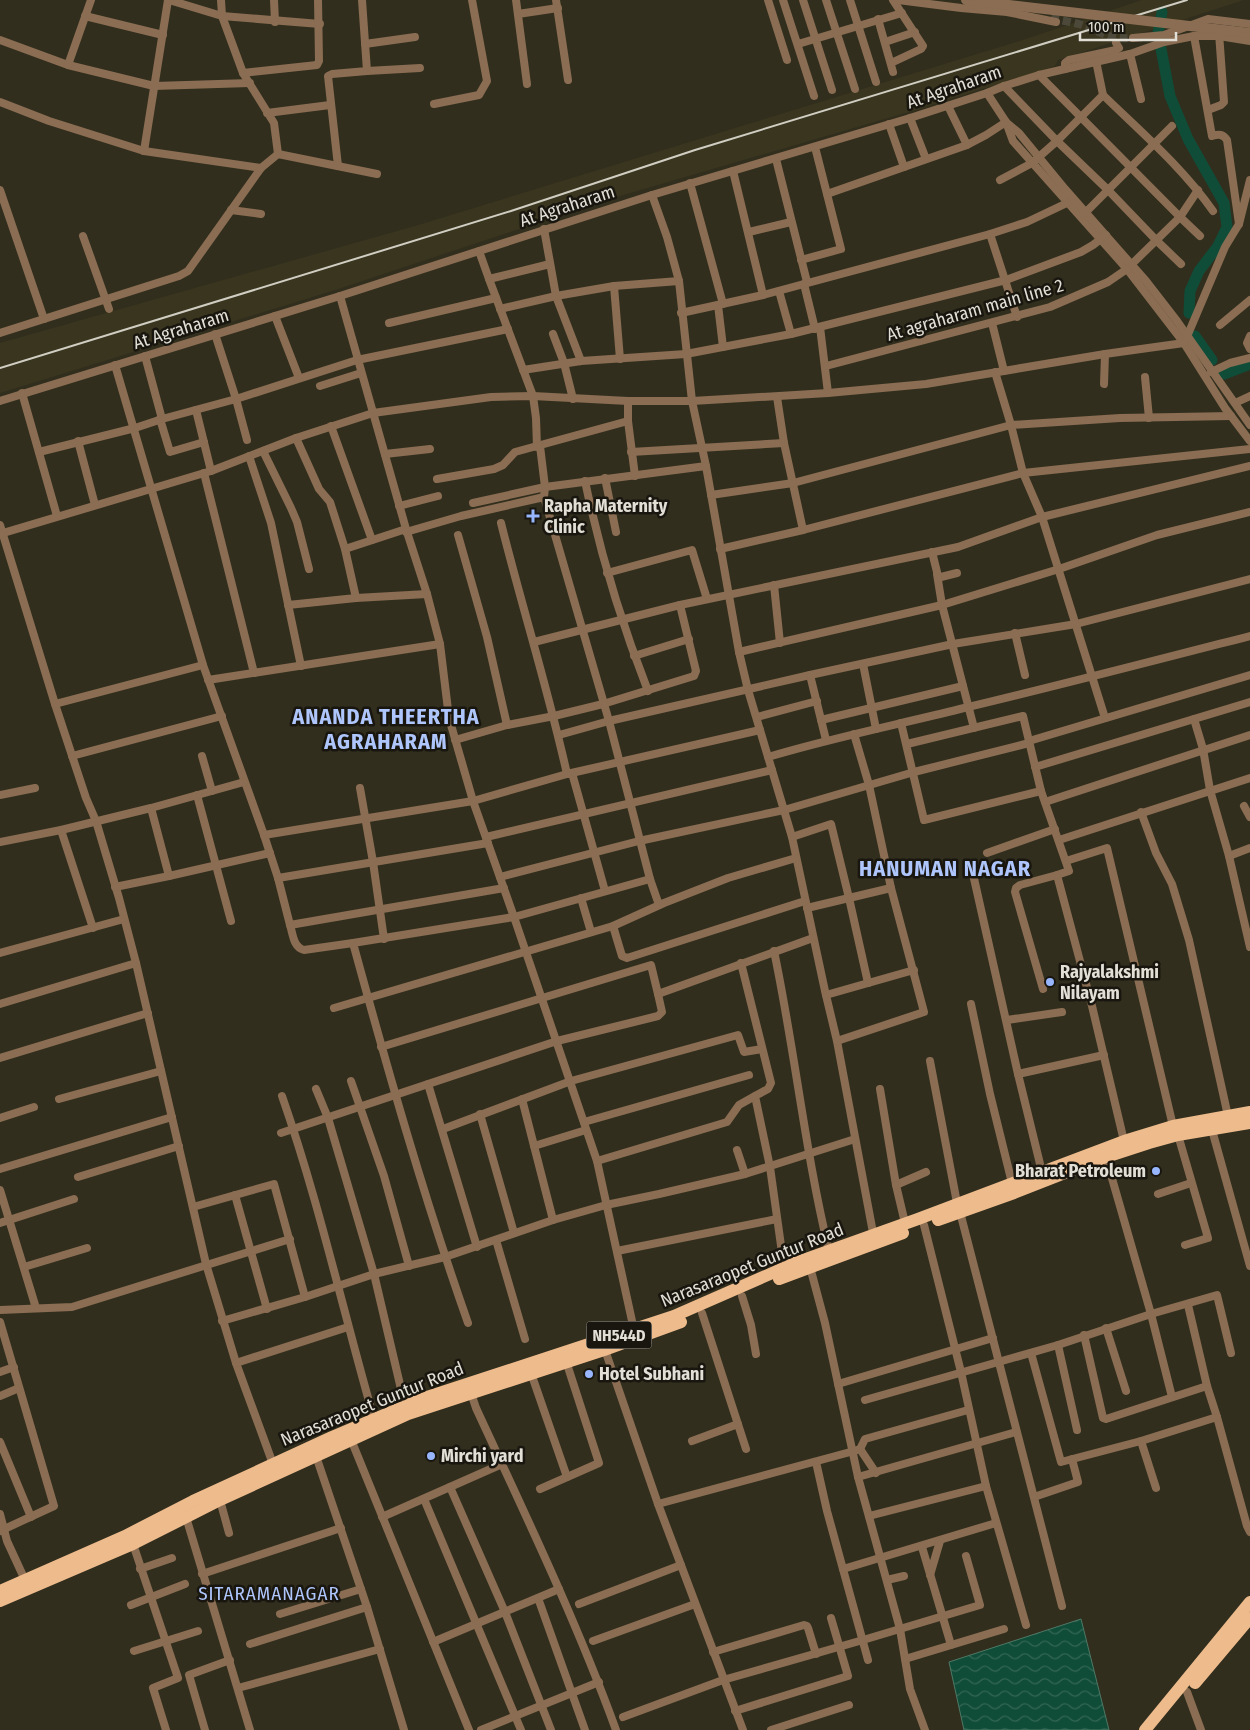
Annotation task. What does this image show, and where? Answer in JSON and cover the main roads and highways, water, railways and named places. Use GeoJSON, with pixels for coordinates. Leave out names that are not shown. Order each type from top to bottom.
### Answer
{"type":"FeatureCollection","features":[{"type":"Feature","properties":{"kind":"highway","name":"Narasaraopet Guntur Road"},"geometry":{"type":"LineString","coordinates":[[0,1591],[125,1536],[193,1501],[273,1464],[408,1414],[566,1361],[634,1330],[698,1306],[784,1267],[829,1251],[924,1225],[1012,1183],[1042,1172],[1228,1116],[1250,1112]]}},
{"type":"Feature","properties":{"kind":"highway","name":"Narasaraopet Guntur Road"},"geometry":{"type":"LineString","coordinates":[[0,1601],[133,1544],[220,1500],[316,1456],[374,1419],[405,1406],[465,1384],[656,1332],[874,1239],[905,1223],[958,1208],[1105,1153],[1124,1141],[1176,1131],[1212,1130],[1250,1123]]}},
{"type":"Feature","properties":{"kind":"highway"},"geometry":{"type":"LineString","coordinates":[[1145,1730],[1250,1602]]}},
{"type":"Feature","properties":{"kind":"highway"},"geometry":{"type":"LineString","coordinates":[[1155,1730],[1250,1618]]}},
{"type":"Feature","properties":{"kind":"water"},"geometry":{"type":"Polygon","coordinates":[[[1081,1619],[1109,1730],[964,1730],[949,1662],[1081,1619]]]}},
{"type":"Feature","properties":{"kind":"waterway"},"geometry":{"type":"LineString","coordinates":[[1162,12],[1158,33],[1170,96],[1188,139],[1224,203],[1227,227],[1218,246],[1199,271],[1190,291],[1189,313]]}},
{"type":"Feature","properties":{"kind":"waterway"},"geometry":{"type":"LineString","coordinates":[[1195,336],[1212,360]]}},
{"type":"Feature","properties":{"kind":"waterway"},"geometry":{"type":"LineString","coordinates":[[1224,374],[1250,364]]}},
{"type":"Feature","properties":{"kind":"tunnel"},"geometry":{"type":"LineString","coordinates":[[1051,18],[1079,24],[1116,38],[1133,38]]}},
{"type":"Feature","properties":{"kind":"railway"},"geometry":{"type":"LineString","coordinates":[[0,368],[511,211],[695,150],[1187,0]]}},
{"type":"Feature","properties":{"kind":"place","name":"Rapha Maternity Clinic"},"geometry":{"type":"Point","coordinates":[533,516]}},
{"type":"Feature","properties":{"kind":"place","name":"Rajyalakshmi Nilayam"},"geometry":{"type":"Point","coordinates":[1050,982]}},
{"type":"Feature","properties":{"kind":"place","name":"Bharat Petroleum"},"geometry":{"type":"Point","coordinates":[1156,1171]}},
{"type":"Feature","properties":{"kind":"place","name":"Hotel Subhani"},"geometry":{"type":"Point","coordinates":[589,1374]}},
{"type":"Feature","properties":{"kind":"place","name":"Mirchi yard"},"geometry":{"type":"Point","coordinates":[431,1456]}},
{"type":"Feature","properties":{"kind":"district","name":"ANANDA THEERTHA AGRAHARAM"},"geometry":{"type":"Point","coordinates":[386,728]}},
{"type":"Feature","properties":{"kind":"district","name":"HANUMAN NAGAR"},"geometry":{"type":"Point","coordinates":[945,868]}},
{"type":"Feature","properties":{"kind":"district","name":"SITARAMANAGAR"},"geometry":{"type":"Point","coordinates":[269,1593]}}]}
